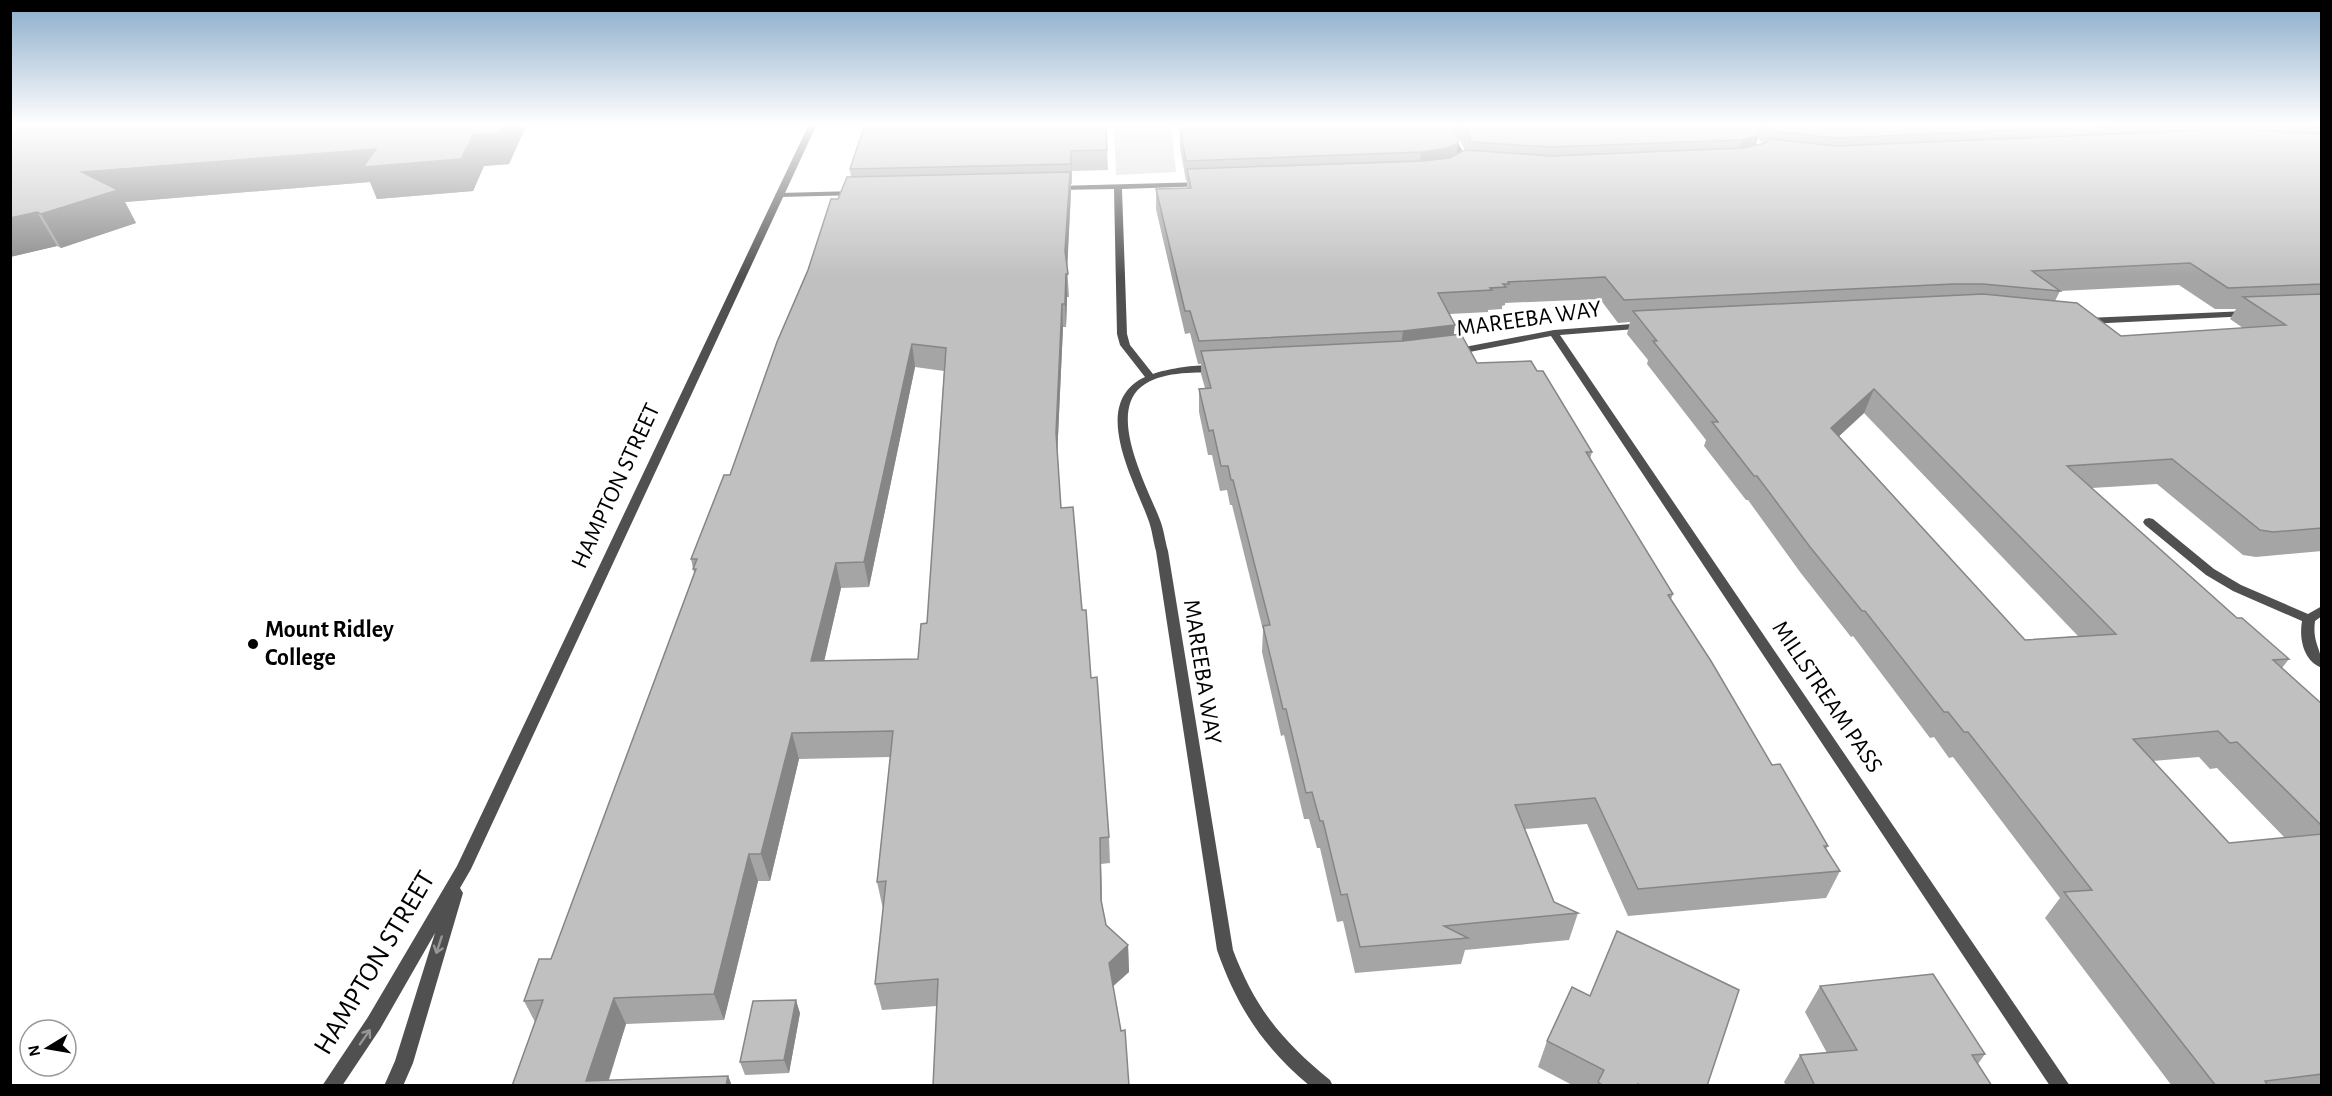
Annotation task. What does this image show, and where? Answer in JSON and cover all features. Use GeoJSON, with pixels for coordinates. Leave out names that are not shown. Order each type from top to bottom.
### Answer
{"type":"FeatureCollection","features":[{"type":"Feature","properties":{"kind":"street","name":"HAMPTON STREET"},"geometry":{"type":"LineString","coordinates":[[331,1086],[374,1023],[463,869],[789,175]]}},
{"type":"Feature","properties":{"kind":"street"},"geometry":{"type":"LineString","coordinates":[[1048,189],[1208,184]]}},
{"type":"Feature","properties":{"kind":"street"},"geometry":{"type":"LineString","coordinates":[[1118,187],[1122,334],[1125,345],[1151,378]]}},
{"type":"Feature","properties":{"kind":"street"},"geometry":{"type":"LineString","coordinates":[[779,195],[861,193]]}},
{"type":"Feature","properties":{"kind":"street"},"geometry":{"type":"LineString","coordinates":[[2074,321],[2263,314]]}},
{"type":"Feature","properties":{"kind":"street","name":"MAREEBA WAY"},"geometry":{"type":"LineString","coordinates":[[1438,354],[1554,333],[1662,325]]}},
{"type":"Feature","properties":{"kind":"street","name":"MILLSTREAM PASS"},"geometry":{"type":"LineString","coordinates":[[1554,333],[2061,1086]]}},
{"type":"Feature","properties":{"kind":"street","name":"MAREEBA WAY"},"geometry":{"type":"LineString","coordinates":[[1228,368],[1182,370],[1151,378],[1137,386],[1127,395],[1124,407],[1127,453],[1137,483],[1154,519],[1162,551],[1225,950],[1240,989],[1262,1024],[1295,1062],[1324,1086]]}},
{"type":"Feature","properties":{"kind":"street"},"geometry":{"type":"LineString","coordinates":[[2149,522],[2210,572],[2237,588],[2309,619]]}},
{"type":"Feature","properties":{"kind":"street"},"geometry":{"type":"LineString","coordinates":[[2322,610],[2309,619],[2306,637],[2311,651],[2322,663]]}},
{"type":"Feature","properties":{"kind":"street","name":"HAMPTON STREET"},"geometry":{"type":"LineString","coordinates":[[393,1086],[404,1064],[431,968],[463,869]]}},
{"type":"Feature","properties":{"kind":"building"},"geometry":{"type":"Polygon","coordinates":[[[10,175],[88,175],[118,190],[41,214],[37,212],[10,218],[10,175]]]}},
{"type":"Feature","properties":{"kind":"building"},"geometry":{"type":"Polygon","coordinates":[[[1070,175],[1065,251],[1068,274],[1066,274],[1065,304],[1062,304],[1056,433],[1061,508],[1073,507],[1082,610],[1086,610],[1091,678],[1097,677],[1109,837],[1100,838],[1101,900],[1106,925],[1128,945],[1109,963],[1121,1031],[1125,1030],[1129,1086],[933,1086],[938,979],[875,984],[886,881],[877,882],[893,731],[792,733],[761,854],[749,854],[714,994],[614,998],[586,1081],[728,1076],[726,1086],[512,1086],[543,1000],[524,1001],[539,959],[551,959],[696,569],[693,569],[697,559],[691,559],[724,475],[730,475],[777,342],[808,270],[831,199],[838,199],[847,177],[1070,175]],[[912,344],[864,562],[836,563],[811,661],[918,659],[921,624],[927,623],[946,348],[912,344]]]}},
{"type":"Feature","properties":{"kind":"building"},"geometry":{"type":"Polygon","coordinates":[[[1188,175],[2322,175],[2322,284],[2228,288],[2190,263],[2032,271],[2060,291],[1983,284],[1953,284],[1624,300],[1605,277],[1508,282],[1509,284],[1503,284],[1506,287],[1490,288],[1492,290],[1438,293],[1455,325],[1403,331],[1199,341],[1190,311],[1185,311],[1156,189],[1191,188],[1188,175]]]}},
{"type":"Feature","properties":{"kind":"building"},"geometry":{"type":"Polygon","coordinates":[[[1983,294],[2077,303],[2121,336],[2286,325],[2243,297],[2322,294],[2322,528],[2273,532],[2260,530],[2172,459],[2067,466],[2237,618],[2242,618],[2289,659],[2273,660],[2322,704],[2322,826],[2237,742],[2230,743],[2218,731],[2133,739],[2229,843],[2322,834],[2322,1074],[2265,1081],[2268,1086],[2216,1086],[2064,892],[2092,890],[1968,732],[1964,732],[1948,712],[1944,712],[1865,611],[1862,611],[1810,547],[1757,476],[1754,476],[1712,422],[1718,422],[1653,341],[1657,341],[1633,311],[1983,294]],[[1874,389],[1831,428],[2025,640],[2116,634],[1874,389]]]}},
{"type":"Feature","properties":{"kind":"building"},"geometry":{"type":"Polygon","coordinates":[[[1461,334],[1477,363],[1531,361],[1537,371],[1543,371],[1592,452],[1586,452],[1673,594],[1668,595],[1711,661],[1772,765],[1780,764],[1840,871],[1638,889],[1595,798],[1515,805],[1554,902],[1578,913],[1444,926],[1468,938],[1360,947],[1347,894],[1341,895],[1323,821],[1320,821],[1312,792],[1306,793],[1286,709],[1283,709],[1263,626],[1270,625],[1233,480],[1231,480],[1228,466],[1221,466],[1213,430],[1209,431],[1199,389],[1211,388],[1201,351],[1403,341],[1461,334]]]}},
{"type":"Feature","properties":{"kind":"building"},"geometry":{"type":"Polygon","coordinates":[[[1617,931],[1739,990],[1707,1086],[1640,1086],[1638,1084],[1637,1086],[1604,1086],[1598,1082],[1604,1070],[1547,1041],[1572,987],[1590,996],[1617,931]]]}},
{"type":"Feature","properties":{"kind":"building"},"geometry":{"type":"Polygon","coordinates":[[[1933,974],[1985,1054],[1972,1055],[1992,1086],[1815,1086],[1800,1055],[1857,1050],[1820,986],[1933,974]]]}},
{"type":"Feature","properties":{"kind":"building"},"geometry":{"type":"Polygon","coordinates":[[[796,1000],[784,1060],[740,1062],[753,1001],[796,1000]]]}},
{"type":"Feature","properties":{"kind":"place","name":"Mount Ridley College"},"geometry":{"type":"Point","coordinates":[253,644]}}]}
